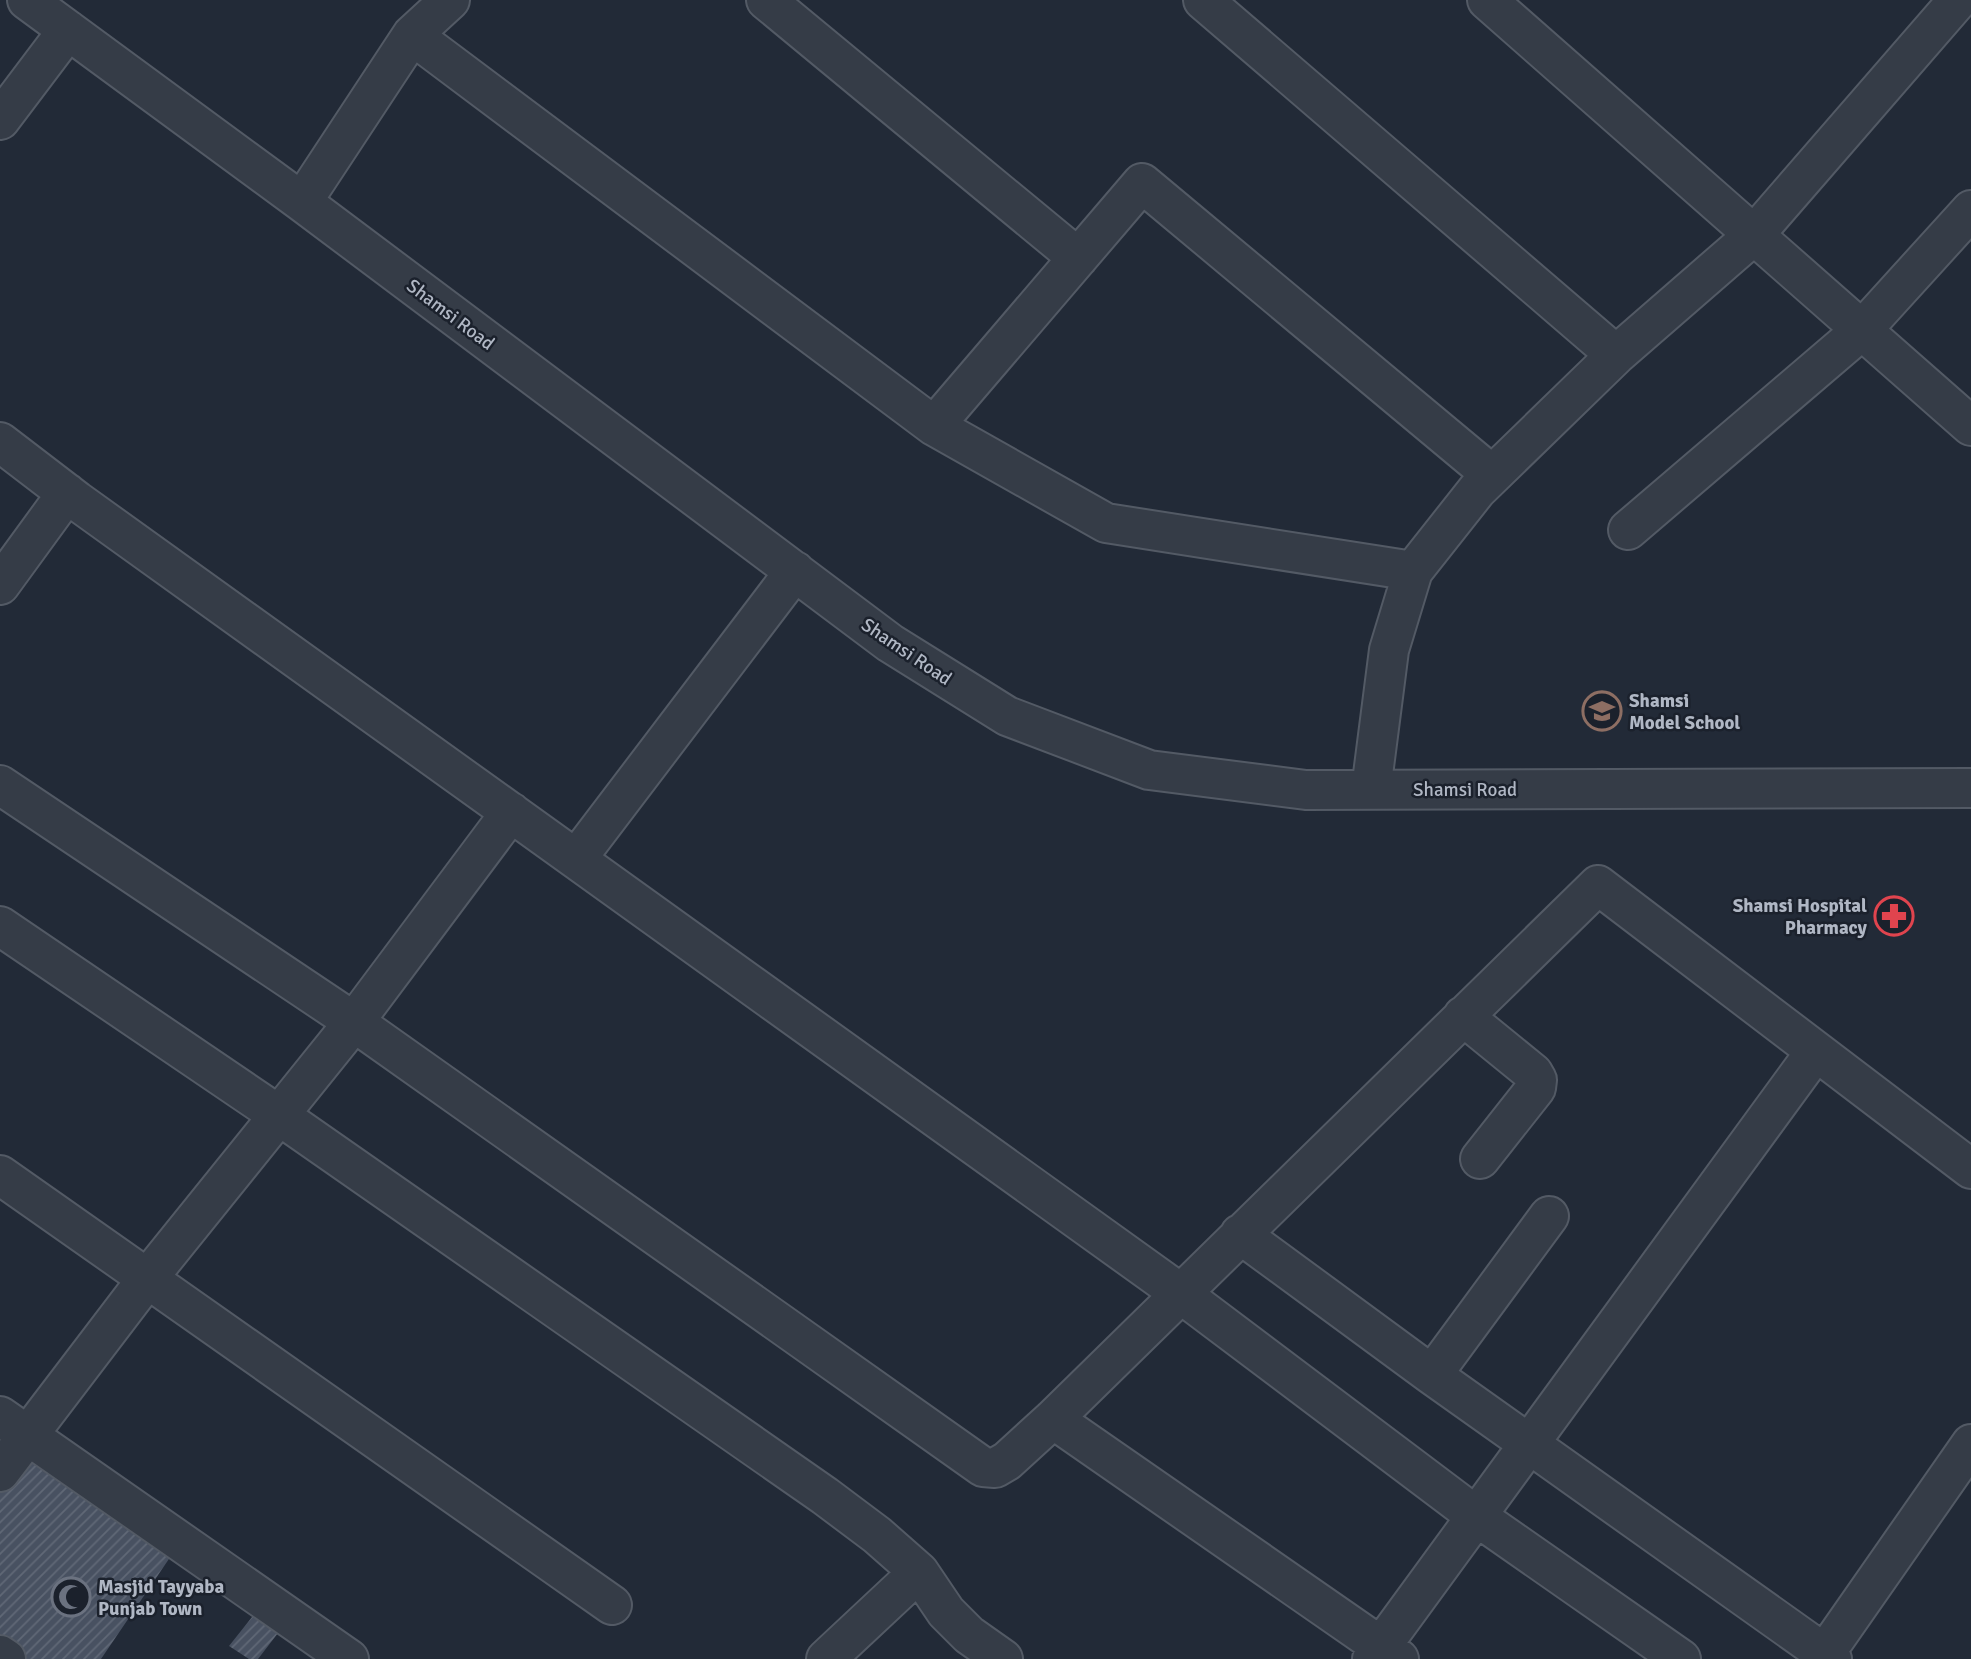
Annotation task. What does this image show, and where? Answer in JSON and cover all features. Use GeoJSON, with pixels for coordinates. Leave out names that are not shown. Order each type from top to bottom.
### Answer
{"type":"FeatureCollection","features":[{"type":"Feature","properties":{"kind":"street","name":"Shamsi Road"},"geometry":{"type":"LineString","coordinates":[[27,0],[302,202],[890,643],[1007,716],[1149,770],[1306,790],[1971,788]]}},
{"type":"Feature","properties":{"kind":"street"},"geometry":{"type":"LineString","coordinates":[[302,202],[412,35],[450,0]]}},
{"type":"Feature","properties":{"kind":"street"},"geometry":{"type":"LineString","coordinates":[[766,0],[1078,258]]}},
{"type":"Feature","properties":{"kind":"street"},"geometry":{"type":"LineString","coordinates":[[1203,0],[1616,355]]}},
{"type":"Feature","properties":{"kind":"street"},"geometry":{"type":"LineString","coordinates":[[1486,0],[1971,426]]}},
{"type":"Feature","properties":{"kind":"street"},"geometry":{"type":"LineString","coordinates":[[1371,790],[1389,650],[1413,571],[1492,475],[1616,355],[1755,235],[1958,0]]}},
{"type":"Feature","properties":{"kind":"street"},"geometry":{"type":"LineString","coordinates":[[0,120],[68,30]]}},
{"type":"Feature","properties":{"kind":"street"},"geometry":{"type":"LineString","coordinates":[[412,35],[934,426],[1106,523],[1413,571]]}},
{"type":"Feature","properties":{"kind":"street"},"geometry":{"type":"LineString","coordinates":[[934,426],[1142,183],[1492,475]]}},
{"type":"Feature","properties":{"kind":"street"},"geometry":{"type":"LineString","coordinates":[[1628,530],[1862,330],[1971,210]]}},
{"type":"Feature","properties":{"kind":"street"},"geometry":{"type":"LineString","coordinates":[[0,442],[67,493],[1180,1293],[1476,1516],[1681,1659]]}},
{"type":"Feature","properties":{"kind":"street"},"geometry":{"type":"LineString","coordinates":[[0,585],[67,493]]}},
{"type":"Feature","properties":{"kind":"street"},"geometry":{"type":"LineString","coordinates":[[577,858],[794,571]]}},
{"type":"Feature","properties":{"kind":"street"},"geometry":{"type":"LineString","coordinates":[[0,786],[354,1022],[983,1466],[995,1468],[1007,1461],[1053,1419],[1598,885],[1971,1169]]}},
{"type":"Feature","properties":{"kind":"street"},"geometry":{"type":"LineString","coordinates":[[0,1472],[14,1426],[147,1279],[280,1116],[512,812]]}},
{"type":"Feature","properties":{"kind":"street"},"geometry":{"type":"LineString","coordinates":[[0,926],[280,1116],[825,1496],[877,1535],[919,1572],[946,1612],[968,1635],[1003,1659]]}},
{"type":"Feature","properties":{"kind":"street"},"geometry":{"type":"LineString","coordinates":[[1462,1016],[1534,1073],[1537,1080],[1536,1088],[1480,1159]]}},
{"type":"Feature","properties":{"kind":"street"},"geometry":{"type":"LineString","coordinates":[[1053,1419],[1384,1655],[1476,1516],[1816,1051]]}},
{"type":"Feature","properties":{"kind":"street"},"geometry":{"type":"LineString","coordinates":[[0,1175],[612,1605]]}},
{"type":"Feature","properties":{"kind":"street"},"geometry":{"type":"LineString","coordinates":[[1432,1375],[1549,1216]]}},
{"type":"Feature","properties":{"kind":"street"},"geometry":{"type":"LineString","coordinates":[[1240,1234],[1826,1657],[1971,1444]]}},
{"type":"Feature","properties":{"kind":"street"},"geometry":{"type":"LineString","coordinates":[[14,1426],[349,1659]]}},
{"type":"Feature","properties":{"kind":"street"},"geometry":{"type":"LineString","coordinates":[[826,1659],[919,1572]]}},
{"type":"Feature","properties":{"kind":"street"},"geometry":{"type":"LineString","coordinates":[[0,1655],[6,1659]]}},
{"type":"Feature","properties":{"kind":"building","name":"Masjid Tayyaba Punjab Town"},"geometry":{"type":"Polygon","coordinates":[[[30,1454],[173,1553],[101,1659],[24,1659],[0,1642],[0,1493],[30,1454]]]}},
{"type":"Feature","properties":{"kind":"building"},"geometry":{"type":"Polygon","coordinates":[[[260,1607],[285,1624],[258,1659],[249,1659],[229,1646],[260,1607]]]}},
{"type":"Feature","properties":{"kind":"place","name":"Shamsi Model School"},"geometry":{"type":"Point","coordinates":[1602,711]}},
{"type":"Feature","properties":{"kind":"place","name":"Shamsi Hospital Pharmacy"},"geometry":{"type":"Point","coordinates":[1894,916]}},
{"type":"Feature","properties":{"kind":"place","name":"Masjid Tayyaba Punjab Town"},"geometry":{"type":"Point","coordinates":[71,1597]}}]}
